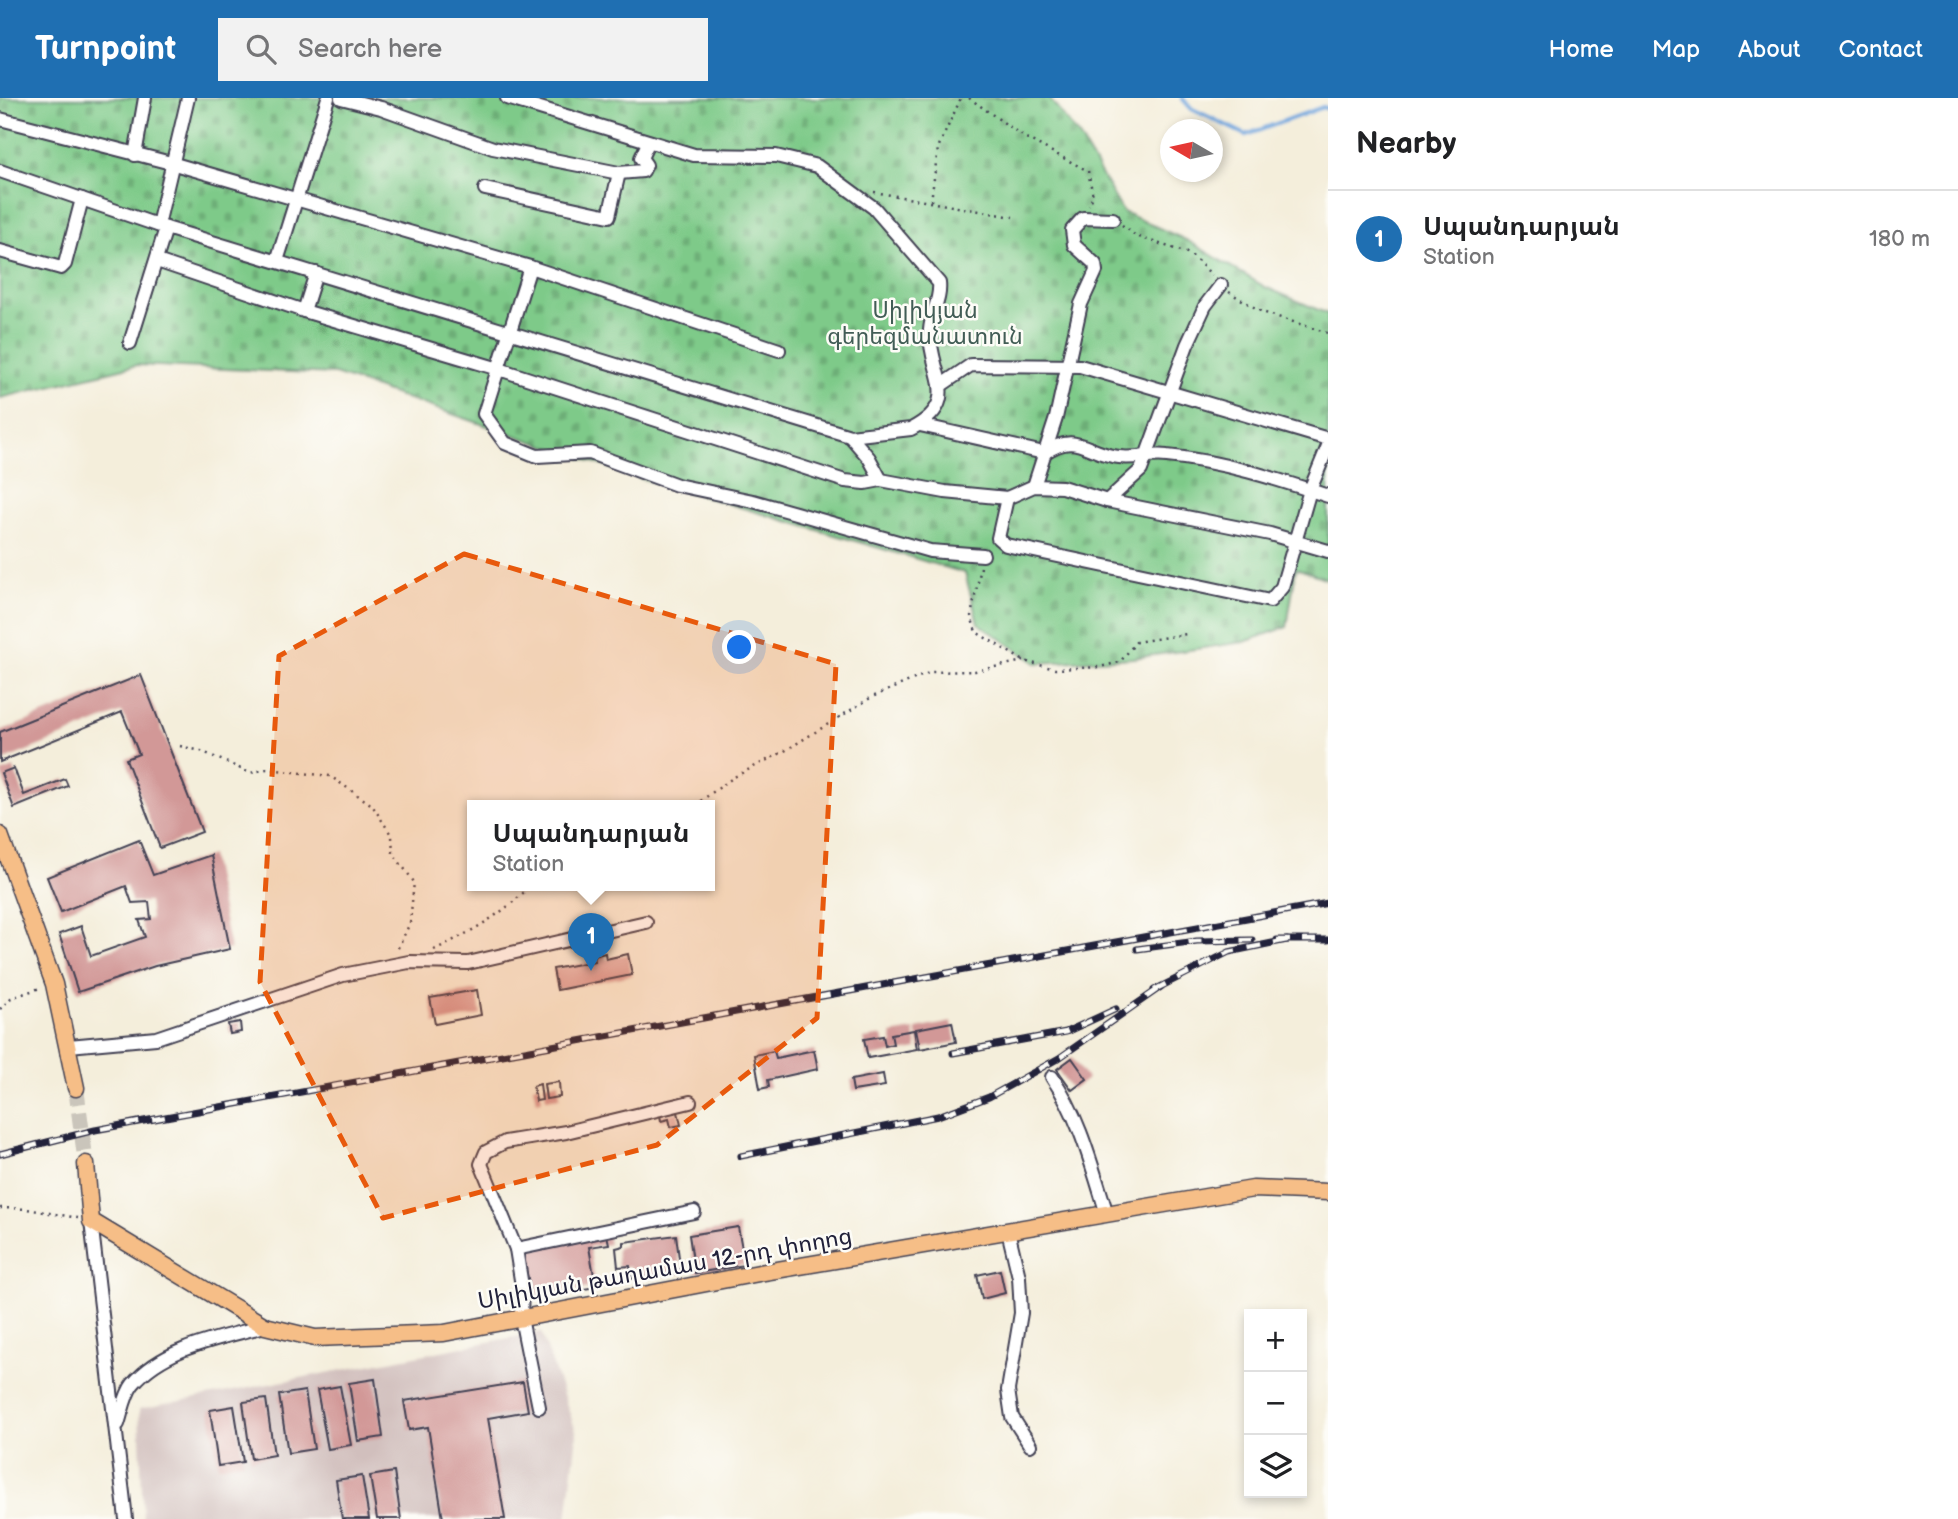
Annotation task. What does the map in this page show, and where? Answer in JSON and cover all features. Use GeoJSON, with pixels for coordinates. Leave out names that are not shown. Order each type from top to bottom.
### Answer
{"type":"FeatureCollection","features":[{"type":"Feature","properties":{"kind":"main road"},"geometry":{"type":"LineString","coordinates":[[0,835],[54,984],[76,1088]]}},
{"type":"Feature","properties":{"kind":"main road"},"geometry":{"type":"LineString","coordinates":[[86,1164],[92,1221]]}},
{"type":"Feature","properties":{"kind":"main road","name":"Սիլիկյան թաղամաս 12-րդ փողոց"},"geometry":{"type":"LineString","coordinates":[[92,1221],[265,1326],[315,1338],[444,1332],[1253,1189],[1328,1192]]}},
{"type":"Feature","properties":{"kind":"lane"},"geometry":{"type":"LineString","coordinates":[[135,155],[145,98]]}},
{"type":"Feature","properties":{"kind":"lane"},"geometry":{"type":"LineString","coordinates":[[131,344],[157,261],[171,163],[188,98]]}},
{"type":"Feature","properties":{"kind":"lane"},"geometry":{"type":"LineString","coordinates":[[277,261],[328,98]]}},
{"type":"Feature","properties":{"kind":"lane"},"geometry":{"type":"LineString","coordinates":[[341,98],[381,108],[493,148],[619,173],[643,172],[646,165],[641,158],[648,143]]}},
{"type":"Feature","properties":{"kind":"lane"},"geometry":{"type":"LineString","coordinates":[[0,171],[162,226],[850,436],[911,429],[920,425],[938,405],[943,384],[932,355],[930,330],[941,296],[939,283],[874,208],[817,166],[776,156],[695,155],[648,143],[507,98]]}},
{"type":"Feature","properties":{"kind":"lane"},"geometry":{"type":"LineString","coordinates":[[0,119],[171,163],[530,267],[779,350]]}},
{"type":"Feature","properties":{"kind":"lane"},"geometry":{"type":"LineString","coordinates":[[485,189],[608,216],[619,173]]}},
{"type":"Feature","properties":{"kind":"lane"},"geometry":{"type":"LineString","coordinates":[[0,251],[61,268],[65,264],[82,199]]}},
{"type":"Feature","properties":{"kind":"lane"},"geometry":{"type":"LineString","coordinates":[[1034,486],[1056,418],[1081,304],[1096,271],[1095,264],[1074,245],[1072,230],[1083,218],[1113,219]]}},
{"type":"Feature","properties":{"kind":"lane"},"geometry":{"type":"LineString","coordinates":[[157,261],[304,311],[499,369],[845,481],[864,483],[881,480],[944,492],[1007,498],[1034,486],[1062,486],[1107,501],[1295,541],[1328,551]]}},
{"type":"Feature","properties":{"kind":"lane"},"geometry":{"type":"LineString","coordinates":[[530,267],[484,414],[505,443],[537,456],[590,453],[677,485],[753,500],[930,551],[983,555]]}},
{"type":"Feature","properties":{"kind":"lane"},"geometry":{"type":"LineString","coordinates":[[304,311],[316,273]]}},
{"type":"Feature","properties":{"kind":"lane"},"geometry":{"type":"LineString","coordinates":[[1107,501],[1141,470],[1205,306],[1220,285]]}},
{"type":"Feature","properties":{"kind":"lane"},"geometry":{"type":"LineString","coordinates":[[943,384],[971,365],[1066,368],[1080,366],[1328,439]]}},
{"type":"Feature","properties":{"kind":"lane"},"geometry":{"type":"LineString","coordinates":[[920,425],[1044,453],[1058,443],[1076,442],[1117,457],[1166,455],[1227,467],[1328,496]]}},
{"type":"Feature","properties":{"kind":"lane"},"geometry":{"type":"LineString","coordinates":[[850,436],[869,458],[881,480]]}},
{"type":"Feature","properties":{"kind":"lane"},"geometry":{"type":"LineString","coordinates":[[1007,498],[998,538],[1006,545],[1270,601],[1277,597],[1310,490],[1328,446]]}},
{"type":"Feature","properties":{"kind":"lane"},"geometry":{"type":"LineString","coordinates":[[69,1046],[156,1038],[343,975],[410,962],[468,963],[646,922]]}},
{"type":"Feature","properties":{"kind":"lane"},"geometry":{"type":"LineString","coordinates":[[1052,1077],[1067,1099],[1079,1127],[1107,1214]]}},
{"type":"Feature","properties":{"kind":"lane"},"geometry":{"type":"LineString","coordinates":[[539,1407],[522,1318],[522,1286],[516,1249],[481,1164],[486,1152],[505,1142],[566,1132],[690,1102]]}},
{"type":"Feature","properties":{"kind":"lane"},"geometry":{"type":"LineString","coordinates":[[516,1249],[694,1212]]}},
{"type":"Feature","properties":{"kind":"lane"},"geometry":{"type":"LineString","coordinates":[[92,1221],[126,1519]]}},
{"type":"Feature","properties":{"kind":"lane"},"geometry":{"type":"LineString","coordinates":[[1008,1231],[1019,1277],[1021,1314],[1008,1390],[1012,1417],[1030,1445]]}},
{"type":"Feature","properties":{"kind":"lane"},"geometry":{"type":"LineString","coordinates":[[117,1428],[131,1385],[159,1361],[204,1342],[265,1326]]}},
{"type":"Feature","properties":{"kind":"path"},"geometry":{"type":"LineString","coordinates":[[931,201],[938,148],[961,98]]}},
{"type":"Feature","properties":{"kind":"path"},"geometry":{"type":"LineString","coordinates":[[969,98],[1024,137],[1088,171],[1093,196],[1083,218]]}},
{"type":"Feature","properties":{"kind":"path"},"geometry":{"type":"LineString","coordinates":[[870,191],[1013,217]]}},
{"type":"Feature","properties":{"kind":"path"},"geometry":{"type":"LineString","coordinates":[[983,555],[971,616],[976,632],[1024,661],[1055,669],[1100,667],[1120,662],[1136,642],[1187,634]]}},
{"type":"Feature","properties":{"kind":"path"},"geometry":{"type":"LineString","coordinates":[[702,800],[734,777],[783,752],[872,697],[931,672],[975,671],[1024,661]]}},
{"type":"Feature","properties":{"kind":"path"},"geometry":{"type":"LineString","coordinates":[[180,746],[201,751],[250,773],[267,769],[330,776],[372,805],[392,836],[393,853],[414,883],[410,923],[389,966]]}},
{"type":"Feature","properties":{"kind":"path"},"geometry":{"type":"LineString","coordinates":[[433,950],[479,926],[516,901],[525,891]]}},
{"type":"Feature","properties":{"kind":"path"},"geometry":{"type":"LineString","coordinates":[[0,1009],[10,998],[54,984]]}},
{"type":"Feature","properties":{"kind":"path"},"geometry":{"type":"LineString","coordinates":[[0,1208],[27,1209],[92,1221]]}},
{"type":"Feature","properties":{"kind":"highlighted area"},"geometry":{"type":"Polygon","coordinates":[[[464,554],[836,664],[817,1018],[657,1145],[383,1218],[260,982],[279,656],[464,554]]]}},
{"type":"Feature","properties":{"kind":"shaded area"},"geometry":{"type":"Polygon","coordinates":[[[541,1332],[577,1434],[567,1519],[143,1519],[139,1409],[541,1332]]]}},
{"type":"Feature","properties":{"kind":"green space","name":"Սիլիկյան գերեզմանատուն"},"geometry":{"type":"Polygon","coordinates":[[[0,98],[1049,98],[1080,138],[1123,212],[1188,241],[1265,287],[1328,314],[1328,579],[1296,568],[1287,627],[1244,642],[1133,658],[1036,663],[978,623],[965,573],[640,478],[335,374],[137,365],[0,398],[0,98]]]}},
{"type":"Feature","properties":{"kind":"building"},"geometry":{"type":"Polygon","coordinates":[[[141,675],[202,832],[160,848],[126,759],[139,754],[122,712],[0,762],[0,732],[141,675]]]}},
{"type":"Feature","properties":{"kind":"building"},"geometry":{"type":"Polygon","coordinates":[[[14,768],[24,795],[65,779],[68,786],[14,808],[1,773],[14,768]]]}},
{"type":"Feature","properties":{"kind":"building"},"geometry":{"type":"Polygon","coordinates":[[[139,840],[153,875],[211,855],[230,949],[155,966],[78,992],[59,934],[81,926],[91,956],[145,937],[139,920],[151,919],[149,902],[132,903],[126,886],[61,912],[47,877],[139,840]]]}},
{"type":"Feature","properties":{"kind":"building"},"geometry":{"type":"Polygon","coordinates":[[[605,953],[606,959],[628,954],[632,975],[557,990],[553,969],[595,961],[594,956],[605,953]]]}},
{"type":"Feature","properties":{"kind":"building"},"geometry":{"type":"Polygon","coordinates":[[[477,990],[481,1015],[435,1024],[430,998],[477,990]]]}},
{"type":"Feature","properties":{"kind":"building"},"geometry":{"type":"Polygon","coordinates":[[[240,1022],[241,1032],[230,1034],[228,1024],[240,1022]]]}},
{"type":"Feature","properties":{"kind":"building"},"geometry":{"type":"Polygon","coordinates":[[[952,1022],[956,1042],[920,1049],[916,1029],[952,1022]]]}},
{"type":"Feature","properties":{"kind":"building"},"geometry":{"type":"Polygon","coordinates":[[[914,1030],[917,1049],[868,1058],[864,1039],[883,1036],[885,1046],[893,1044],[891,1034],[914,1030]]]}},
{"type":"Feature","properties":{"kind":"building"},"geometry":{"type":"Polygon","coordinates":[[[814,1050],[818,1069],[768,1080],[769,1087],[760,1089],[754,1055],[774,1051],[776,1058],[814,1050]]]}},
{"type":"Feature","properties":{"kind":"building"},"geometry":{"type":"Polygon","coordinates":[[[1072,1058],[1087,1079],[1072,1090],[1057,1069],[1072,1058]]]}},
{"type":"Feature","properties":{"kind":"building"},"geometry":{"type":"Polygon","coordinates":[[[883,1074],[885,1086],[853,1091],[851,1080],[883,1074]]]}},
{"type":"Feature","properties":{"kind":"building"},"geometry":{"type":"Polygon","coordinates":[[[559,1082],[560,1097],[546,1099],[544,1084],[559,1082]]]}},
{"type":"Feature","properties":{"kind":"building"},"geometry":{"type":"Polygon","coordinates":[[[540,1084],[542,1100],[536,1101],[533,1086],[540,1084]]]}},
{"type":"Feature","properties":{"kind":"building"},"geometry":{"type":"Polygon","coordinates":[[[678,1112],[681,1125],[671,1127],[669,1119],[661,1121],[660,1115],[678,1112]]]}},
{"type":"Feature","properties":{"kind":"building"},"geometry":{"type":"Polygon","coordinates":[[[738,1227],[745,1265],[695,1273],[689,1235],[738,1227]]]}},
{"type":"Feature","properties":{"kind":"building"},"geometry":{"type":"Polygon","coordinates":[[[607,1235],[609,1244],[589,1247],[596,1287],[531,1298],[523,1250],[607,1235]]]}},
{"type":"Feature","properties":{"kind":"building"},"geometry":{"type":"Polygon","coordinates":[[[676,1235],[681,1273],[632,1279],[630,1266],[618,1267],[616,1248],[624,1246],[624,1242],[676,1235]]]}},
{"type":"Feature","properties":{"kind":"building"},"geometry":{"type":"Polygon","coordinates":[[[1000,1270],[1005,1293],[982,1299],[977,1275],[1000,1270]]]}},
{"type":"Feature","properties":{"kind":"building"},"geometry":{"type":"Polygon","coordinates":[[[375,1379],[383,1437],[358,1441],[349,1383],[375,1379]]]}},
{"type":"Feature","properties":{"kind":"building"},"geometry":{"type":"Polygon","coordinates":[[[523,1382],[528,1411],[488,1418],[505,1519],[443,1519],[428,1427],[409,1430],[404,1401],[523,1382]]]}},
{"type":"Feature","properties":{"kind":"building"},"geometry":{"type":"Polygon","coordinates":[[[340,1386],[351,1445],[328,1449],[317,1390],[340,1386]]]}},
{"type":"Feature","properties":{"kind":"building"},"geometry":{"type":"Polygon","coordinates":[[[305,1391],[314,1449],[288,1453],[279,1395],[305,1391]]]}},
{"type":"Feature","properties":{"kind":"building"},"geometry":{"type":"Polygon","coordinates":[[[266,1399],[274,1455],[251,1459],[243,1402],[266,1399]]]}},
{"type":"Feature","properties":{"kind":"building"},"geometry":{"type":"Polygon","coordinates":[[[234,1406],[243,1462],[218,1466],[210,1410],[234,1406]]]}},
{"type":"Feature","properties":{"kind":"building"},"geometry":{"type":"Polygon","coordinates":[[[394,1472],[401,1519],[377,1519],[370,1476],[394,1472]]]}},
{"type":"Feature","properties":{"kind":"building"},"geometry":{"type":"Polygon","coordinates":[[[362,1476],[369,1519],[342,1519],[336,1480],[362,1476]]]}},
{"type":"Feature","properties":{"kind":"waterway"},"geometry":{"type":"LineString","coordinates":[[1182,98],[1192,109],[1246,135],[1323,107],[1328,109]]}},
{"type":"Feature","properties":{"kind":"tunnel"},"geometry":{"type":"LineString","coordinates":[[76,1088],[86,1164]]}},
{"type":"Feature","properties":{"kind":"railway"},"geometry":{"type":"LineString","coordinates":[[0,1154],[95,1130],[1328,903]]}},
{"type":"Feature","properties":{"kind":"railway"},"geometry":{"type":"LineString","coordinates":[[1137,949],[1197,941],[1252,940]]}},
{"type":"Feature","properties":{"kind":"railway"},"geometry":{"type":"LineString","coordinates":[[1277,940],[1328,940]]}},
{"type":"Feature","properties":{"kind":"railway"},"geometry":{"type":"LineString","coordinates":[[1154,990],[1229,952],[1287,940]]}},
{"type":"Feature","properties":{"kind":"railway"},"geometry":{"type":"LineString","coordinates":[[741,1156],[938,1116],[989,1097],[1059,1058],[1161,987]]}},
{"type":"Feature","properties":{"kind":"railway"},"geometry":{"type":"LineString","coordinates":[[953,1053],[1066,1032],[1116,1009]]}},
{"type":"Feature","properties":{"kind":"place","name":"Սպանդարյան"},"geometry":{"type":"Point","coordinates":[591,971]}}]}
